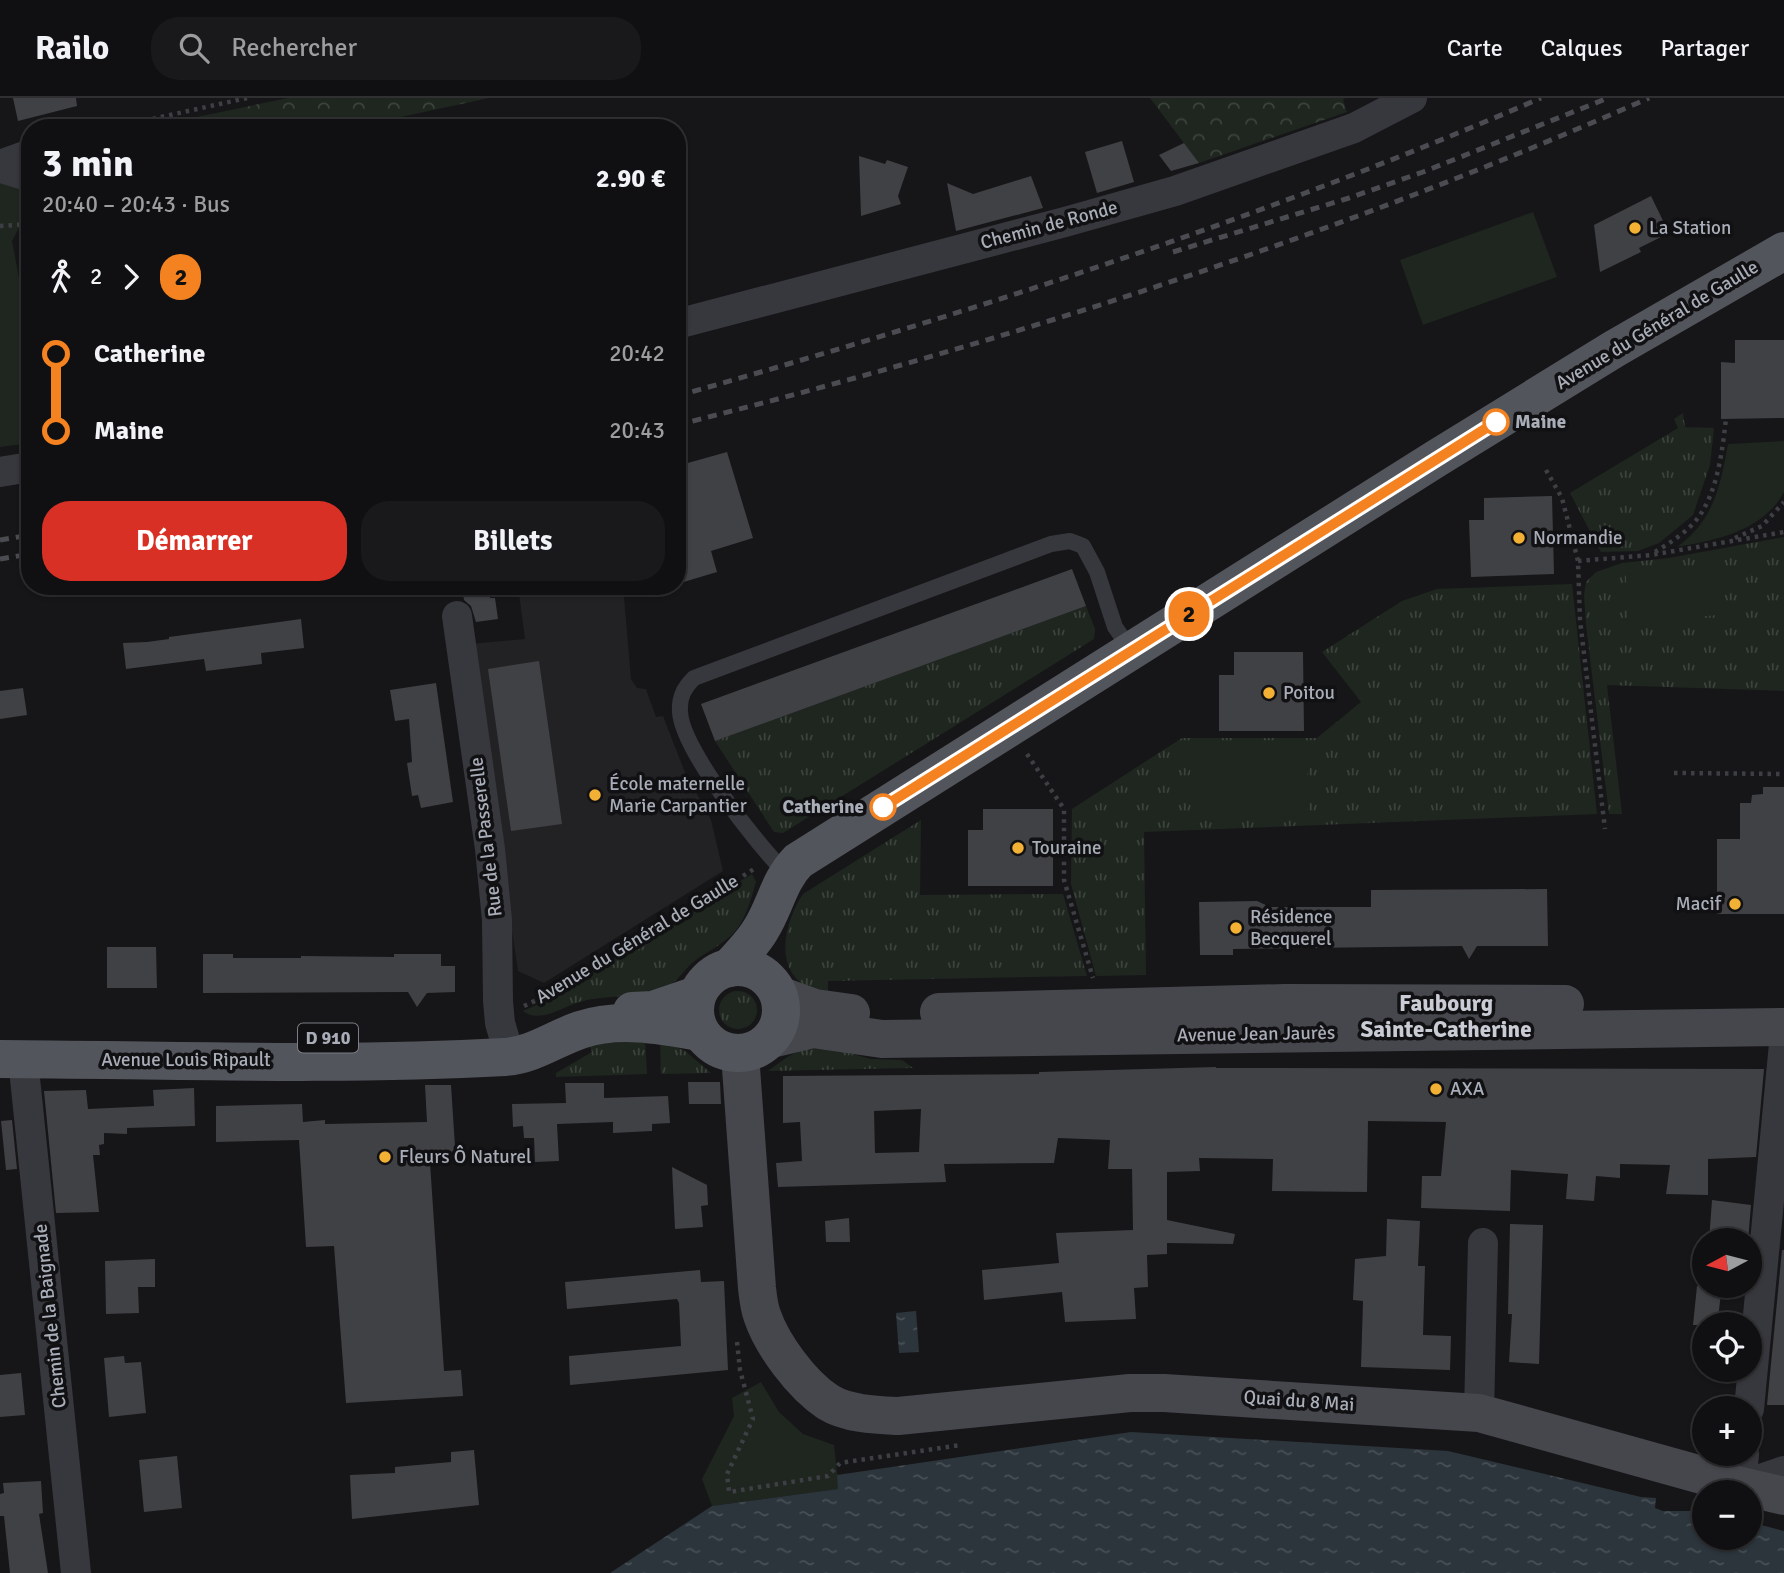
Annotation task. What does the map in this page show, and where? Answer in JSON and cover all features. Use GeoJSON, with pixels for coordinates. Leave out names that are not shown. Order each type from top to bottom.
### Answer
{"type":"FeatureCollection","features":[{"type":"Feature","properties":{"kind":"main road","name":"Avenue du Général de Gaulle"},"geometry":{"type":"LineString","coordinates":[[729,968],[750,946],[771,909],[786,873],[798,860],[1614,349],[1784,251]]}},
{"type":"Feature","properties":{"kind":"main road","name":"Avenue du Général de Gaulle"},"geometry":{"type":"LineString","coordinates":[[771,909],[766,955],[773,987]]}},
{"type":"Feature","properties":{"kind":"main road"},"geometry":{"type":"LineString","coordinates":[[729,968],[750,969],[773,987],[781,1004],[780,1023],[756,1046],[718,1049],[708,1041],[699,1014],[710,977],[729,968]]}},
{"type":"Feature","properties":{"kind":"main road","name":"Avenue Jean Jaurès"},"geometry":{"type":"LineString","coordinates":[[773,987],[815,1008],[856,1014],[1285,1003],[1784,1001]]}},
{"type":"Feature","properties":{"kind":"main road","name":"Avenue Louis Ripault"},"geometry":{"type":"LineString","coordinates":[[8,1052],[422,1061],[508,1046],[536,1051],[581,1030],[597,1026],[654,1023],[699,1014]]}},
{"type":"Feature","properties":{"kind":"main road","name":"Avenue Jean Jaurès"},"geometry":{"type":"LineString","coordinates":[[756,1046],[813,1029],[882,1039],[1784,1027]]}},
{"type":"Feature","properties":{"kind":"main road","name":"Quai du 8 Mai"},"geometry":{"type":"LineString","coordinates":[[756,1046],[757,1288],[762,1315],[792,1368],[830,1403],[866,1414],[898,1416],[1130,1393],[1164,1393],[1479,1413],[1743,1470],[1784,1496]]}},
{"type":"Feature","properties":{"kind":"street","name":"Chemin de Ronde"},"geometry":{"type":"LineString","coordinates":[[686,322],[1175,191],[1354,128],[1412,98]]}},
{"type":"Feature","properties":{"kind":"street"},"geometry":{"type":"LineString","coordinates":[[0,472],[21,468]]}},
{"type":"Feature","properties":{"kind":"street","name":"Rue de la Passerelle"},"geometry":{"type":"LineString","coordinates":[[457,616],[497,920],[498,1001],[508,1046]]}},
{"type":"Feature","properties":{"kind":"street"},"geometry":{"type":"LineString","coordinates":[[1750,1396],[1784,1044]]}},
{"type":"Feature","properties":{"kind":"street","name":"Chemin de la Baignade"},"geometry":{"type":"LineString","coordinates":[[8,1052],[76,1573]]}},
{"type":"Feature","properties":{"kind":"street"},"geometry":{"type":"LineString","coordinates":[[1479,1413],[1483,1243]]}},
{"type":"Feature","properties":{"kind":"street"},"geometry":{"type":"LineString","coordinates":[[1743,1470],[1784,1471]]}},
{"type":"Feature","properties":{"kind":"lane"},"geometry":{"type":"LineString","coordinates":[[0,176],[17,162]]}},
{"type":"Feature","properties":{"kind":"lane"},"geometry":{"type":"LineString","coordinates":[[786,873],[761,848],[697,755],[684,730],[680,713],[684,688],[694,678],[1051,544],[1070,541],[1083,547],[1097,572],[1115,627],[1131,650]]}},
{"type":"Feature","properties":{"kind":"path"},"geometry":{"type":"LineString","coordinates":[[152,119],[247,98]]}},
{"type":"Feature","properties":{"kind":"path"},"geometry":{"type":"LineString","coordinates":[[0,226],[21,225]]}},
{"type":"Feature","properties":{"kind":"path"},"geometry":{"type":"LineString","coordinates":[[1651,555],[1675,539],[1698,518],[1714,486],[1726,419]]}},
{"type":"Feature","properties":{"kind":"path"},"geometry":{"type":"LineString","coordinates":[[1546,470],[1563,498],[1578,561],[1580,620],[1605,828]]}},
{"type":"Feature","properties":{"kind":"path"},"geometry":{"type":"LineString","coordinates":[[1728,542],[1762,526],[1784,502]]}},
{"type":"Feature","properties":{"kind":"path"},"geometry":{"type":"LineString","coordinates":[[1578,561],[1651,555],[1784,532]]}},
{"type":"Feature","properties":{"kind":"path"},"geometry":{"type":"LineString","coordinates":[[1009,726],[1064,810],[1064,880],[1094,981],[1096,1007]]}},
{"type":"Feature","properties":{"kind":"path"},"geometry":{"type":"LineString","coordinates":[[1674,774],[1784,774]]}},
{"type":"Feature","properties":{"kind":"path","name":"Avenue du Général de Gaulle"},"geometry":{"type":"LineString","coordinates":[[508,1046],[517,1009],[546,998],[571,984],[752,869],[786,873]]}},
{"type":"Feature","properties":{"kind":"shaded area","name":"École maternelle Marie Carpantier"},"geometry":{"type":"Polygon","coordinates":[[[519,595],[624,595],[631,679],[637,688],[646,689],[656,717],[663,716],[684,770],[711,820],[723,871],[544,983],[518,971],[470,644],[525,639],[519,595]]]}},
{"type":"Feature","properties":{"kind":"green space"},"geometry":{"type":"Polygon","coordinates":[[[288,98],[489,98],[391,119],[187,119],[288,98]]]}},
{"type":"Feature","properties":{"kind":"green space"},"geometry":{"type":"Polygon","coordinates":[[[1150,98],[1345,98],[1343,100],[1347,112],[1199,163],[1150,98]]]}},
{"type":"Feature","properties":{"kind":"green space"},"geometry":{"type":"Polygon","coordinates":[[[21,172],[21,224],[12,241],[21,288],[21,444],[0,447],[0,182],[21,172]]]}},
{"type":"Feature","properties":{"kind":"green space"},"geometry":{"type":"Polygon","coordinates":[[[1533,212],[1557,277],[1423,325],[1400,260],[1533,212]]]}},
{"type":"Feature","properties":{"kind":"green space"},"geometry":{"type":"Polygon","coordinates":[[[1683,413],[1685,427],[1714,428],[1710,465],[1693,515],[1659,543],[1638,551],[1601,552],[1570,493],[1678,428],[1674,419],[1683,413]]]}},
{"type":"Feature","properties":{"kind":"green space"},"geometry":{"type":"Polygon","coordinates":[[[1784,441],[1784,492],[1764,516],[1738,532],[1677,547],[1699,526],[1713,502],[1728,444],[1784,441]]]}},
{"type":"Feature","properties":{"kind":"green space"},"geometry":{"type":"Polygon","coordinates":[[[1784,537],[1784,691],[1607,685],[1622,814],[1609,814],[1586,625],[1586,582],[1596,572],[1622,563],[1669,558],[1784,537]]]}},
{"type":"Feature","properties":{"kind":"green space"},"geometry":{"type":"Polygon","coordinates":[[[1717,570],[1718,615],[1627,622],[1626,575],[1717,570]]]}},
{"type":"Feature","properties":{"kind":"green space"},"geometry":{"type":"Polygon","coordinates":[[[1572,584],[1597,814],[1144,832],[1146,975],[1096,976],[1071,884],[1072,809],[1182,738],[1317,738],[1361,702],[1322,652],[1402,601],[1437,589],[1572,584]]]}},
{"type":"Feature","properties":{"kind":"green space"},"geometry":{"type":"Polygon","coordinates":[[[1086,606],[1095,629],[1094,639],[783,833],[774,832],[715,741],[1086,606]]]}},
{"type":"Feature","properties":{"kind":"green space"},"geometry":{"type":"Polygon","coordinates":[[[1307,747],[1308,817],[1191,821],[1190,750],[1307,747]]]}},
{"type":"Feature","properties":{"kind":"green space"},"geometry":{"type":"Polygon","coordinates":[[[921,820],[920,895],[1063,894],[1087,976],[828,981],[828,995],[806,986],[794,975],[788,965],[786,940],[792,915],[803,894],[921,820]]]}},
{"type":"Feature","properties":{"kind":"green space"},"geometry":{"type":"Polygon","coordinates":[[[752,874],[756,882],[745,915],[736,930],[692,963],[668,986],[643,994],[579,1002],[544,1015],[530,1015],[523,1011],[555,997],[752,874]]]}},
{"type":"Feature","properties":{"kind":"green space"},"geometry":{"type":"Polygon","coordinates":[[[738,991],[751,997],[757,1010],[751,1023],[738,1029],[725,1023],[719,1010],[725,997],[738,991]]]}},
{"type":"Feature","properties":{"kind":"green space"},"geometry":{"type":"Polygon","coordinates":[[[645,1039],[647,1074],[556,1077],[556,1073],[592,1052],[589,1045],[645,1039]]]}},
{"type":"Feature","properties":{"kind":"green space"},"geometry":{"type":"Polygon","coordinates":[[[660,1040],[685,1051],[711,1073],[661,1074],[660,1040]]]}},
{"type":"Feature","properties":{"kind":"green space"},"geometry":{"type":"Polygon","coordinates":[[[830,1048],[871,1059],[902,1060],[913,1068],[768,1071],[796,1052],[830,1048]]]}},
{"type":"Feature","properties":{"kind":"green space"},"geometry":{"type":"Polygon","coordinates":[[[761,1382],[779,1412],[803,1434],[834,1445],[839,1489],[712,1506],[702,1479],[734,1416],[732,1398],[761,1382]]]}},
{"type":"Feature","properties":{"kind":"water"},"geometry":{"type":"Polygon","coordinates":[[[916,1311],[919,1352],[899,1353],[896,1313],[916,1311]]]}},
{"type":"Feature","properties":{"kind":"water"},"geometry":{"type":"Polygon","coordinates":[[[1131,1432],[1448,1451],[1641,1497],[1656,1498],[1655,1508],[1663,1511],[1692,1511],[1692,1550],[1762,1550],[1762,1525],[1784,1531],[1784,1573],[610,1573],[712,1506],[838,1489],[837,1475],[1131,1432]]]}},
{"type":"Feature","properties":{"kind":"building"},"geometry":{"type":"Polygon","coordinates":[[[13,98],[76,98],[77,106],[18,121],[13,98]]]}},
{"type":"Feature","properties":{"kind":"building"},"geometry":{"type":"Polygon","coordinates":[[[1122,141],[1134,182],[1097,193],[1085,152],[1122,141]]]}},
{"type":"Feature","properties":{"kind":"building"},"geometry":{"type":"Polygon","coordinates":[[[1184,143],[1199,163],[1171,171],[1159,155],[1184,143]]]}},
{"type":"Feature","properties":{"kind":"building"},"geometry":{"type":"Polygon","coordinates":[[[859,156],[885,164],[887,160],[908,167],[898,196],[901,204],[861,216],[859,156]]]}},
{"type":"Feature","properties":{"kind":"building"},"geometry":{"type":"Polygon","coordinates":[[[1031,176],[1043,208],[956,231],[947,183],[973,194],[1031,176]]]}},
{"type":"Feature","properties":{"kind":"building"},"geometry":{"type":"Polygon","coordinates":[[[1651,196],[1669,233],[1639,248],[1641,252],[1600,272],[1594,225],[1651,196]]]}},
{"type":"Feature","properties":{"kind":"building"},"geometry":{"type":"Polygon","coordinates":[[[1735,340],[1784,340],[1784,418],[1721,419],[1721,362],[1735,363],[1735,340]]]}},
{"type":"Feature","properties":{"kind":"building"},"geometry":{"type":"Polygon","coordinates":[[[727,452],[753,538],[711,551],[717,572],[686,581],[686,463],[727,452]]]}},
{"type":"Feature","properties":{"kind":"building","name":"Normandie"},"geometry":{"type":"Polygon","coordinates":[[[1552,496],[1554,574],[1471,577],[1469,520],[1484,520],[1484,498],[1552,496]]]}},
{"type":"Feature","properties":{"kind":"building"},"geometry":{"type":"Polygon","coordinates":[[[1072,569],[1086,606],[715,741],[701,704],[1072,569]]]}},
{"type":"Feature","properties":{"kind":"building"},"geometry":{"type":"Polygon","coordinates":[[[463,595],[490,595],[490,598],[495,598],[498,619],[476,622],[471,606],[464,600],[463,595]]]}},
{"type":"Feature","properties":{"kind":"building"},"geometry":{"type":"Polygon","coordinates":[[[301,619],[304,648],[261,653],[262,664],[206,671],[204,659],[126,669],[123,643],[147,642],[301,619]]]}},
{"type":"Feature","properties":{"kind":"building","name":"Poitou"},"geometry":{"type":"Polygon","coordinates":[[[1234,652],[1303,652],[1304,731],[1219,731],[1219,675],[1234,675],[1234,652]]]}},
{"type":"Feature","properties":{"kind":"building"},"geometry":{"type":"Polygon","coordinates":[[[539,661],[562,824],[511,831],[488,669],[539,661]]]}},
{"type":"Feature","properties":{"kind":"building"},"geometry":{"type":"Polygon","coordinates":[[[436,683],[453,802],[421,808],[418,795],[412,796],[407,763],[412,762],[409,719],[395,721],[390,690],[436,683]]]}},
{"type":"Feature","properties":{"kind":"building"},"geometry":{"type":"Polygon","coordinates":[[[23,688],[27,715],[0,719],[0,691],[23,688]]]}},
{"type":"Feature","properties":{"kind":"building"},"geometry":{"type":"Polygon","coordinates":[[[1763,787],[1784,787],[1784,914],[1717,914],[1717,839],[1740,839],[1740,803],[1751,803],[1752,795],[1763,794],[1763,787]]]}},
{"type":"Feature","properties":{"kind":"building","name":"Touraine"},"geometry":{"type":"Polygon","coordinates":[[[983,809],[1053,809],[1053,886],[968,886],[968,830],[983,830],[983,809]]]}},
{"type":"Feature","properties":{"kind":"building"},"geometry":{"type":"Polygon","coordinates":[[[1547,889],[1548,946],[1477,946],[1469,959],[1462,946],[1233,949],[1233,955],[1200,955],[1199,902],[1257,901],[1270,907],[1371,907],[1371,890],[1547,889]]]}},
{"type":"Feature","properties":{"kind":"building"},"geometry":{"type":"Polygon","coordinates":[[[107,947],[156,947],[157,988],[107,988],[107,947]]]}},
{"type":"Feature","properties":{"kind":"building"},"geometry":{"type":"Polygon","coordinates":[[[203,954],[233,954],[233,958],[301,958],[441,954],[441,966],[455,966],[455,992],[427,993],[417,1007],[408,992],[203,993],[203,954]]]}},
{"type":"Feature","properties":{"kind":"building"},"geometry":{"type":"Polygon","coordinates":[[[1216,1067],[1764,1069],[1756,1157],[1708,1159],[1708,1195],[1666,1194],[1670,1165],[1620,1164],[1620,1178],[1596,1176],[1594,1201],[1566,1199],[1568,1174],[1511,1170],[1510,1211],[1421,1208],[1422,1176],[1441,1176],[1446,1122],[1368,1121],[1367,1192],[1272,1191],[1273,1159],[1199,1158],[1200,1171],[1167,1172],[1167,1220],[1235,1234],[1233,1244],[1167,1243],[1167,1254],[1147,1255],[1148,1287],[1134,1288],[1136,1319],[1065,1322],[1062,1292],[984,1300],[982,1270],[1059,1263],[1056,1233],[1133,1230],[1132,1169],[1108,1169],[1110,1140],[1058,1138],[1054,1163],[944,1164],[946,1182],[778,1187],[776,1163],[802,1161],[800,1122],[783,1123],[783,1076],[1216,1067]],[[921,1109],[874,1111],[875,1153],[919,1152],[921,1109]]]}},
{"type":"Feature","properties":{"kind":"building"},"geometry":{"type":"Polygon","coordinates":[[[688,1082],[720,1082],[721,1104],[689,1104],[688,1082]]]}},
{"type":"Feature","properties":{"kind":"building"},"geometry":{"type":"Polygon","coordinates":[[[565,1083],[604,1083],[604,1098],[668,1096],[670,1123],[652,1124],[652,1131],[613,1133],[613,1122],[557,1124],[559,1161],[535,1162],[534,1138],[524,1138],[523,1126],[513,1127],[512,1104],[566,1103],[565,1083]]]}},
{"type":"Feature","properties":{"kind":"building"},"geometry":{"type":"Polygon","coordinates":[[[425,1085],[451,1085],[456,1162],[430,1163],[444,1371],[461,1370],[463,1396],[346,1403],[334,1246],[306,1247],[299,1140],[216,1142],[216,1106],[302,1104],[303,1122],[325,1120],[325,1124],[427,1122],[425,1085]]]}},
{"type":"Feature","properties":{"kind":"building"},"geometry":{"type":"Polygon","coordinates":[[[194,1088],[195,1126],[127,1128],[127,1134],[104,1133],[104,1144],[99,1145],[100,1155],[93,1155],[99,1212],[56,1213],[44,1091],[86,1090],[88,1109],[154,1106],[153,1090],[194,1088]]]}},
{"type":"Feature","properties":{"kind":"building"},"geometry":{"type":"Polygon","coordinates":[[[12,1120],[17,1169],[6,1170],[1,1121],[12,1120]]]}},
{"type":"Feature","properties":{"kind":"building"},"geometry":{"type":"Polygon","coordinates":[[[672,1167],[707,1185],[708,1205],[701,1206],[703,1227],[675,1229],[672,1167]]]}},
{"type":"Feature","properties":{"kind":"building"},"geometry":{"type":"Polygon","coordinates":[[[1712,1200],[1751,1205],[1749,1228],[1710,1228],[1712,1200]]]}},
{"type":"Feature","properties":{"kind":"building"},"geometry":{"type":"Polygon","coordinates":[[[849,1218],[850,1242],[826,1242],[825,1221],[849,1218]]]}},
{"type":"Feature","properties":{"kind":"building"},"geometry":{"type":"Polygon","coordinates":[[[1387,1219],[1420,1221],[1418,1266],[1425,1266],[1423,1335],[1451,1336],[1450,1370],[1361,1367],[1363,1301],[1353,1300],[1355,1259],[1386,1256],[1387,1219]]]}},
{"type":"Feature","properties":{"kind":"building"},"geometry":{"type":"Polygon","coordinates":[[[1510,1224],[1543,1225],[1539,1364],[1509,1362],[1512,1314],[1508,1314],[1510,1224]]]}},
{"type":"Feature","properties":{"kind":"building"},"geometry":{"type":"Polygon","coordinates":[[[1782,1250],[1784,1405],[1767,1405],[1782,1250]]]}},
{"type":"Feature","properties":{"kind":"building"},"geometry":{"type":"Polygon","coordinates":[[[155,1259],[155,1287],[138,1287],[139,1313],[106,1314],[105,1261],[155,1259]]]}},
{"type":"Feature","properties":{"kind":"building"},"geometry":{"type":"Polygon","coordinates":[[[700,1270],[701,1282],[724,1281],[728,1370],[570,1385],[569,1356],[681,1346],[679,1303],[677,1299],[567,1309],[565,1282],[700,1270]]]}},
{"type":"Feature","properties":{"kind":"building"},"geometry":{"type":"Polygon","coordinates":[[[1696,1298],[1720,1298],[1719,1312],[1694,1312],[1696,1298]]]}},
{"type":"Feature","properties":{"kind":"building"},"geometry":{"type":"Polygon","coordinates":[[[124,1356],[125,1363],[141,1362],[146,1413],[109,1417],[104,1358],[124,1356]]]}},
{"type":"Feature","properties":{"kind":"building"},"geometry":{"type":"Polygon","coordinates":[[[21,1373],[25,1415],[0,1417],[0,1375],[21,1373]]]}},
{"type":"Feature","properties":{"kind":"building"},"geometry":{"type":"Polygon","coordinates":[[[474,1450],[479,1505],[352,1519],[350,1475],[395,1473],[395,1467],[451,1462],[451,1452],[474,1450]]]}},
{"type":"Feature","properties":{"kind":"building"},"geometry":{"type":"Polygon","coordinates":[[[177,1456],[182,1508],[144,1512],[139,1460],[177,1456]]]}},
{"type":"Feature","properties":{"kind":"building"},"geometry":{"type":"Polygon","coordinates":[[[41,1481],[43,1513],[39,1514],[48,1573],[10,1573],[4,1516],[0,1516],[3,1483],[41,1481]]]}},
{"type":"Feature","properties":{"kind":"railway"},"geometry":{"type":"LineString","coordinates":[[686,393],[1006,297],[1222,224],[1436,142],[1541,98]]}},
{"type":"Feature","properties":{"kind":"railway"},"geometry":{"type":"LineString","coordinates":[[1173,252],[1349,198],[1423,172],[1608,98]]}},
{"type":"Feature","properties":{"kind":"railway"},"geometry":{"type":"LineString","coordinates":[[686,423],[925,358],[1170,282],[1412,196],[1649,98]]}},
{"type":"Feature","properties":{"kind":"railway"},"geometry":{"type":"LineString","coordinates":[[0,540],[21,536]]}},
{"type":"Feature","properties":{"kind":"railway"},"geometry":{"type":"LineString","coordinates":[[0,559],[21,556]]}},
{"type":"Feature","properties":{"kind":"bus line","name":"2"},"geometry":{"type":"LineString","coordinates":[[883,807],[1496,422]]}},
{"type":"Feature","properties":{"kind":"place","name":"La Station"},"geometry":{"type":"Point","coordinates":[1635,228]}},
{"type":"Feature","properties":{"kind":"place","name":"Maine"},"geometry":{"type":"Point","coordinates":[1496,422]}},
{"type":"Feature","properties":{"kind":"place","name":"Normandie"},"geometry":{"type":"Point","coordinates":[1519,538]}},
{"type":"Feature","properties":{"kind":"place","name":"Poitou"},"geometry":{"type":"Point","coordinates":[1269,693]}},
{"type":"Feature","properties":{"kind":"place","name":"École maternelle Marie Carpantier"},"geometry":{"type":"Point","coordinates":[595,795]}},
{"type":"Feature","properties":{"kind":"place","name":"Catherine"},"geometry":{"type":"Point","coordinates":[883,807]}},
{"type":"Feature","properties":{"kind":"place","name":"Touraine"},"geometry":{"type":"Point","coordinates":[1018,848]}},
{"type":"Feature","properties":{"kind":"place","name":"Macif"},"geometry":{"type":"Point","coordinates":[1735,904]}},
{"type":"Feature","properties":{"kind":"place","name":"Résidence Becquerel"},"geometry":{"type":"Point","coordinates":[1236,928]}},
{"type":"Feature","properties":{"kind":"place","name":"AXA"},"geometry":{"type":"Point","coordinates":[1436,1089]}},
{"type":"Feature","properties":{"kind":"place","name":"Fleurs Ô Naturel"},"geometry":{"type":"Point","coordinates":[385,1157]}},
{"type":"Feature","properties":{"kind":"district","name":"Faubourg Sainte-Catherine"},"geometry":{"type":"Point","coordinates":[1446,1016]}}]}
